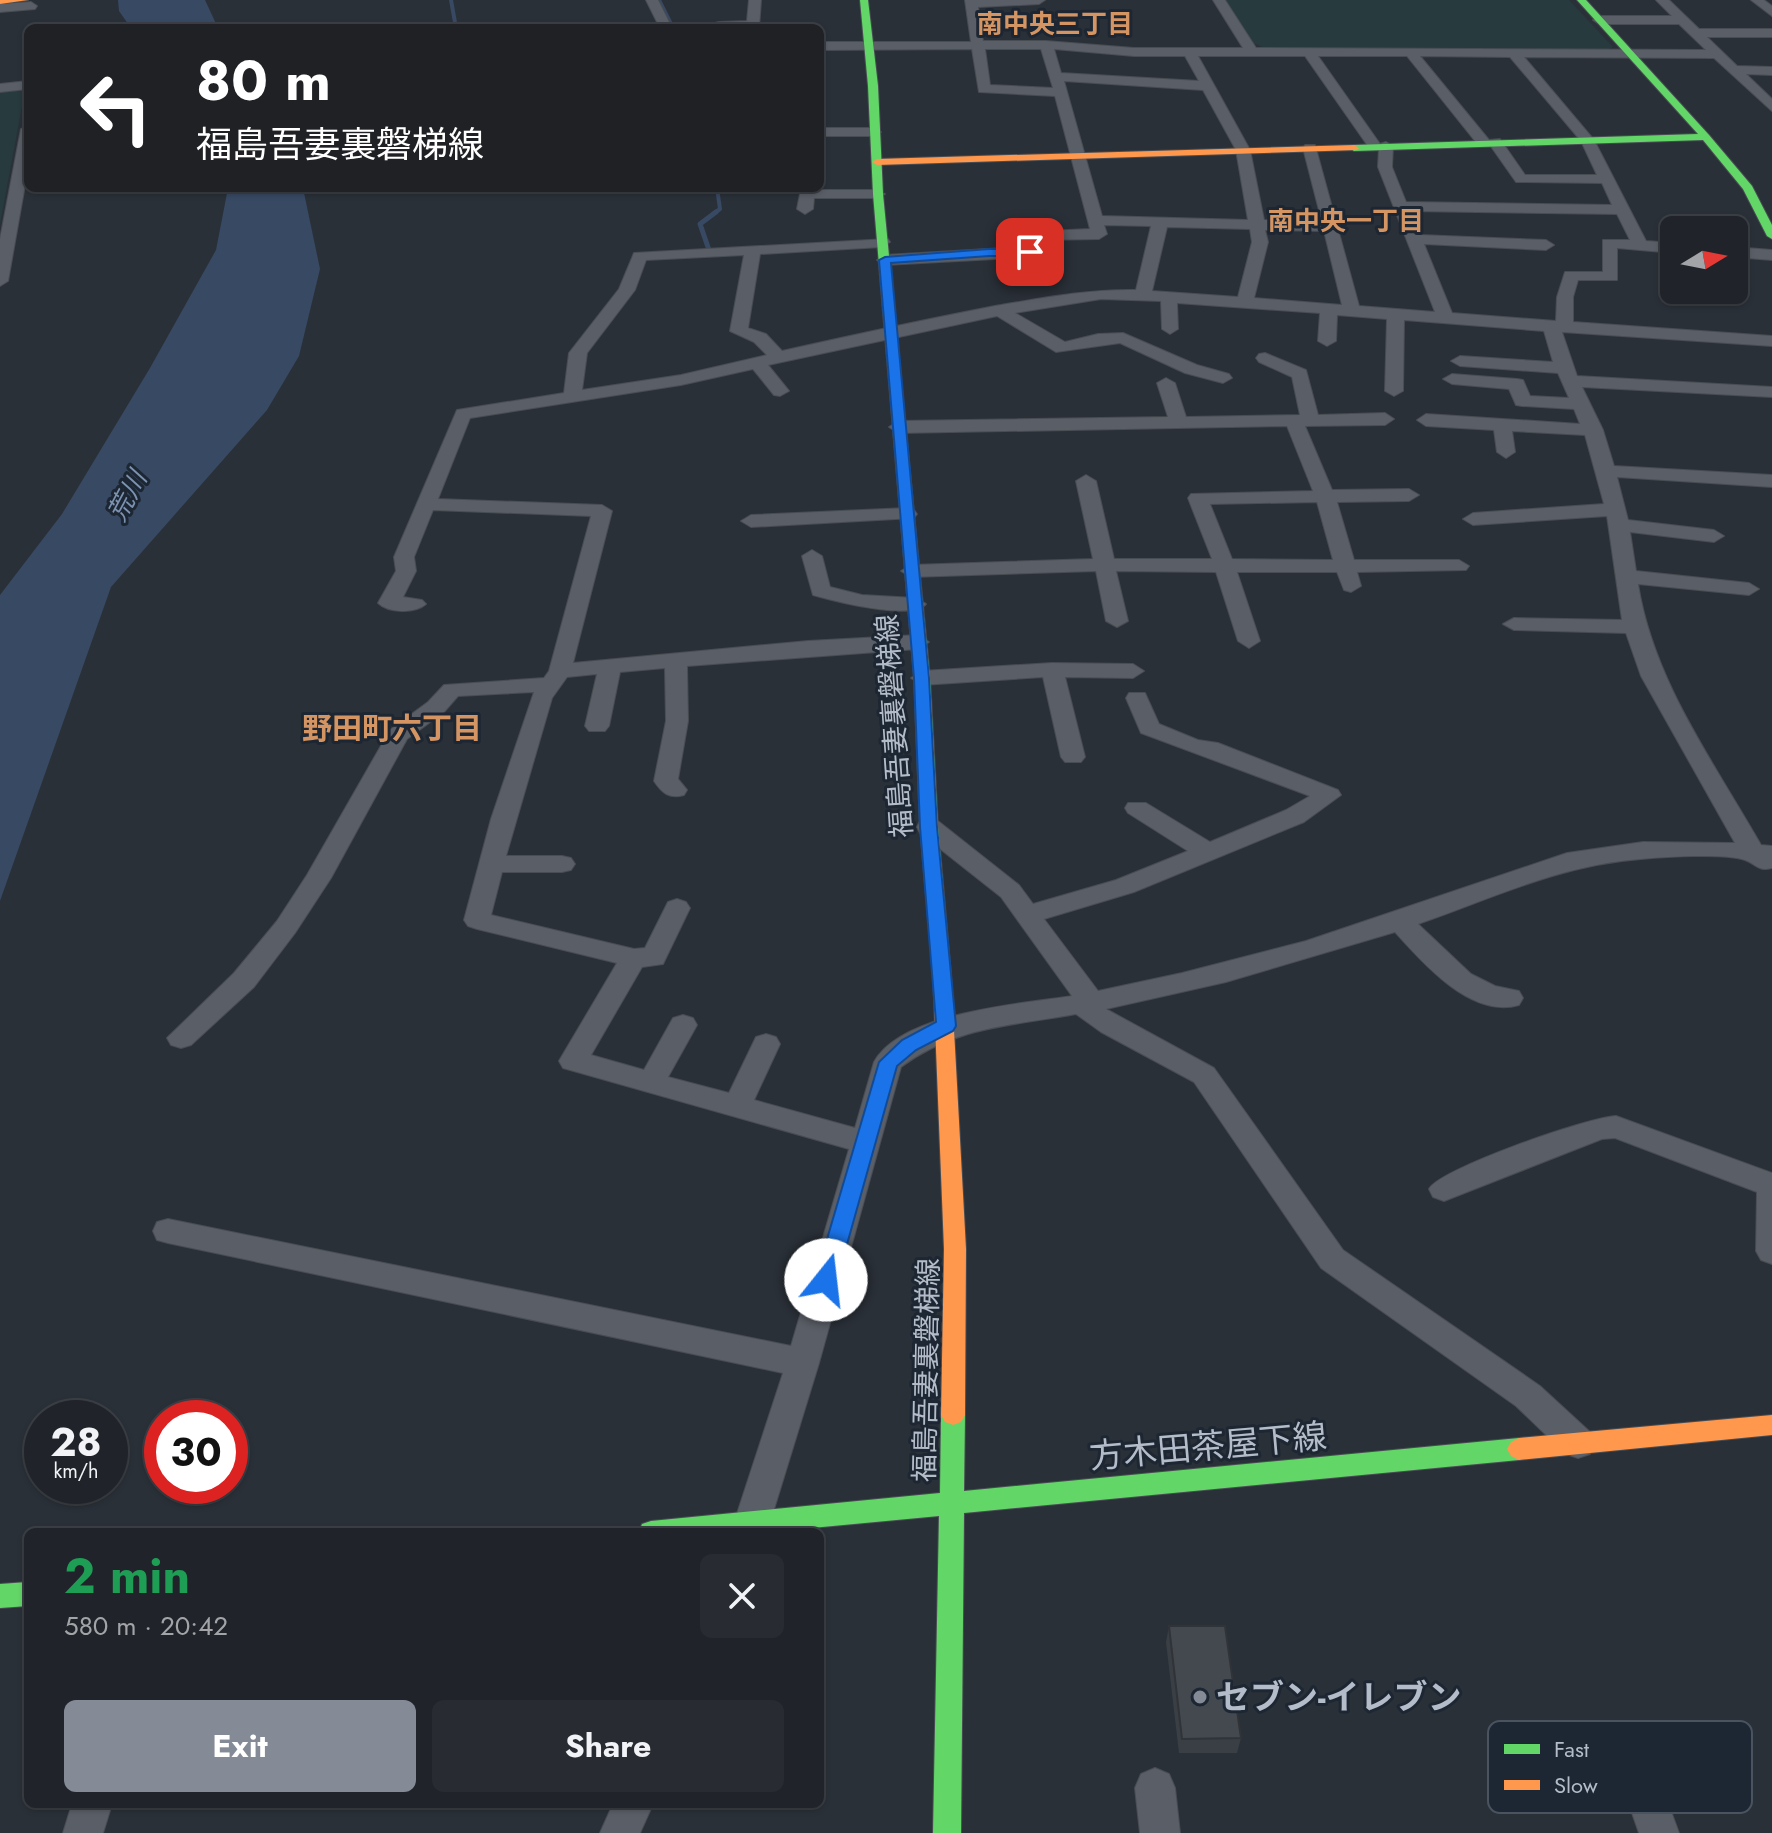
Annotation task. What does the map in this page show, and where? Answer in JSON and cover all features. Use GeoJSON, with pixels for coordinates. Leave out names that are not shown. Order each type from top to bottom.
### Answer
{"type":"FeatureCollection","features":[{"type":"Feature","properties":{"kind":"main road","name":"福島吾妻裏磐梯線"},"geometry":{"type":"LineString","coordinates":[[864,0],[878,194],[922,678],[929,827],[946,1026],[955,1249],[947,1833]]}},
{"type":"Feature","properties":{"kind":"main road"},"geometry":{"type":"LineString","coordinates":[[1581,0],[1706,137],[1748,188],[1772,236]]}},
{"type":"Feature","properties":{"kind":"main road"},"geometry":{"type":"LineString","coordinates":[[0,2],[29,6]]}},
{"type":"Feature","properties":{"kind":"main road"},"geometry":{"type":"LineString","coordinates":[[877,162],[1706,137]]}},
{"type":"Feature","properties":{"kind":"main road"},"geometry":{"type":"LineString","coordinates":[[1748,188],[1772,188]]}},
{"type":"Feature","properties":{"kind":"main road","name":"方木田茶屋下線"},"geometry":{"type":"LineString","coordinates":[[731,1528],[952,1503],[1772,1425]]}},
{"type":"Feature","properties":{"kind":"main road"},"geometry":{"type":"LineString","coordinates":[[0,1596],[24,1594]]}},
{"type":"Feature","properties":{"kind":"street"},"geometry":{"type":"LineString","coordinates":[[652,0],[664,24]]}},
{"type":"Feature","properties":{"kind":"street"},"geometry":{"type":"LineString","coordinates":[[753,24],[755,0]]}},
{"type":"Feature","properties":{"kind":"street"},"geometry":{"type":"LineString","coordinates":[[1039,0],[971,2],[984,89],[1060,92]]}},
{"type":"Feature","properties":{"kind":"street"},"geometry":{"type":"LineString","coordinates":[[1219,0],[1252,52]]}},
{"type":"Feature","properties":{"kind":"street"},"geometry":{"type":"LineString","coordinates":[[1662,0],[1772,107]]}},
{"type":"Feature","properties":{"kind":"street"},"geometry":{"type":"LineString","coordinates":[[1757,0],[1772,12]]}},
{"type":"Feature","properties":{"kind":"street"},"geometry":{"type":"LineString","coordinates":[[0,8],[29,6]]}},
{"type":"Feature","properties":{"kind":"street"},"geometry":{"type":"LineString","coordinates":[[1599,20],[1683,20]]}},
{"type":"Feature","properties":{"kind":"street"},"geometry":{"type":"LineString","coordinates":[[1696,33],[1772,33]]}},
{"type":"Feature","properties":{"kind":"street"},"geometry":{"type":"LineString","coordinates":[[824,46],[1046,45],[1190,53],[1717,54]]}},
{"type":"Feature","properties":{"kind":"street"},"geometry":{"type":"LineString","coordinates":[[572,398],[578,353],[627,290],[640,256],[784,247],[1030,252],[1030,235],[1099,234],[1080,155],[1046,45]]}},
{"type":"Feature","properties":{"kind":"street"},"geometry":{"type":"LineString","coordinates":[[1309,52],[1380,146],[1385,167],[1445,317]]}},
{"type":"Feature","properties":{"kind":"street"},"geometry":{"type":"LineString","coordinates":[[1410,52],[1521,179],[1606,179]]}},
{"type":"Feature","properties":{"kind":"street"},"geometry":{"type":"LineString","coordinates":[[1190,53],[1243,150],[1258,225],[1257,258],[1245,302]]}},
{"type":"Feature","properties":{"kind":"street"},"geometry":{"type":"LineString","coordinates":[[1514,53],[1587,140],[1640,245]]}},
{"type":"Feature","properties":{"kind":"street"},"geometry":{"type":"LineString","coordinates":[[1733,70],[1772,71]]}},
{"type":"Feature","properties":{"kind":"street"},"geometry":{"type":"LineString","coordinates":[[1056,77],[1208,86]]}},
{"type":"Feature","properties":{"kind":"street"},"geometry":{"type":"LineString","coordinates":[[0,88],[24,85]]}},
{"type":"Feature","properties":{"kind":"street"},"geometry":{"type":"LineString","coordinates":[[824,132],[874,132]]}},
{"type":"Feature","properties":{"kind":"street"},"geometry":{"type":"LineString","coordinates":[[1310,148],[1352,310]]}},
{"type":"Feature","properties":{"kind":"street"},"geometry":{"type":"LineString","coordinates":[[0,281],[24,151]]}},
{"type":"Feature","properties":{"kind":"street"},"geometry":{"type":"LineString","coordinates":[[805,209],[807,194],[878,194]]}},
{"type":"Feature","properties":{"kind":"street"},"geometry":{"type":"LineString","coordinates":[[1401,206],[1622,210]]}},
{"type":"Feature","properties":{"kind":"street"},"geometry":{"type":"LineString","coordinates":[[1096,220],[1331,227]]}},
{"type":"Feature","properties":{"kind":"street"},"geometry":{"type":"LineString","coordinates":[[1143,295],[1160,222]]}},
{"type":"Feature","properties":{"kind":"street"},"geometry":{"type":"LineString","coordinates":[[784,247],[785,227]]}},
{"type":"Feature","properties":{"kind":"street"},"geometry":{"type":"LineString","coordinates":[[1414,239],[1548,252],[1571,275],[1611,277],[1609,243],[1660,247]]}},
{"type":"Feature","properties":{"kind":"street"},"geometry":{"type":"LineString","coordinates":[[753,249],[739,331],[760,338],[779,358]]}},
{"type":"Feature","properties":{"kind":"street"},"geometry":{"type":"LineString","coordinates":[[1748,253],[1772,255]]}},
{"type":"Feature","properties":{"kind":"street"},"geometry":{"type":"LineString","coordinates":[[1571,275],[1558,326],[1568,374],[1594,430],[1607,471],[1635,627],[1652,676],[1766,859]]}},
{"type":"Feature","properties":{"kind":"street"},"geometry":{"type":"LineString","coordinates":[[415,604],[389,603],[406,571],[404,557],[427,504],[455,414],[681,380],[916,326],[1101,294],[1396,313],[1770,346]]}},
{"type":"Feature","properties":{"kind":"street"},"geometry":{"type":"LineString","coordinates":[[1169,297],[1170,329]]}},
{"type":"Feature","properties":{"kind":"street"},"geometry":{"type":"LineString","coordinates":[[1327,341],[1329,308]]}},
{"type":"Feature","properties":{"kind":"street"},"geometry":{"type":"LineString","coordinates":[[1001,311],[1062,348],[1098,339],[1123,338],[1191,369],[1223,378]]}},
{"type":"Feature","properties":{"kind":"street"},"geometry":{"type":"LineString","coordinates":[[1394,391],[1396,313]]}},
{"type":"Feature","properties":{"kind":"street"},"geometry":{"type":"LineString","coordinates":[[1265,358],[1300,374],[1302,419],[1348,576]]}},
{"type":"Feature","properties":{"kind":"street"},"geometry":{"type":"LineString","coordinates":[[1460,361],[1772,392]]}},
{"type":"Feature","properties":{"kind":"street"},"geometry":{"type":"LineString","coordinates":[[757,363],[780,391]]}},
{"type":"Feature","properties":{"kind":"street"},"geometry":{"type":"LineString","coordinates":[[1452,379],[1517,384],[1522,401],[1582,404]]}},
{"type":"Feature","properties":{"kind":"street"},"geometry":{"type":"LineString","coordinates":[[1166,383],[1178,420]]}},
{"type":"Feature","properties":{"kind":"street"},"geometry":{"type":"LineString","coordinates":[[898,427],[1178,420],[1385,419]]}},
{"type":"Feature","properties":{"kind":"street"},"geometry":{"type":"LineString","coordinates":[[1426,420],[1594,430]]}},
{"type":"Feature","properties":{"kind":"street"},"geometry":{"type":"LineString","coordinates":[[1502,424],[1506,452]]}},
{"type":"Feature","properties":{"kind":"street"},"geometry":{"type":"LineString","coordinates":[[1607,471],[1772,481]]}},
{"type":"Feature","properties":{"kind":"street"},"geometry":{"type":"LineString","coordinates":[[1086,481],[1102,566],[1117,621]]}},
{"type":"Feature","properties":{"kind":"street"},"geometry":{"type":"LineString","coordinates":[[1249,641],[1198,498],[1409,495]]}},
{"type":"Feature","properties":{"kind":"street"},"geometry":{"type":"LineString","coordinates":[[427,504],[602,511],[555,678],[541,698],[477,920],[634,958],[654,957],[677,908]]}},
{"type":"Feature","properties":{"kind":"street"},"geometry":{"type":"LineString","coordinates":[[751,521],[907,514]]}},
{"type":"Feature","properties":{"kind":"street"},"geometry":{"type":"LineString","coordinates":[[1473,519],[1617,517],[1714,536]]}},
{"type":"Feature","properties":{"kind":"street"},"geometry":{"type":"LineString","coordinates":[[812,556],[820,591],[862,601],[915,604]]}},
{"type":"Feature","properties":{"kind":"street"},"geometry":{"type":"LineString","coordinates":[[911,571],[1102,566],[1225,567],[1348,576],[1459,566]]}},
{"type":"Feature","properties":{"kind":"street"},"geometry":{"type":"LineString","coordinates":[[1625,576],[1749,589]]}},
{"type":"Feature","properties":{"kind":"street"},"geometry":{"type":"LineString","coordinates":[[1514,624],[1635,627]]}},
{"type":"Feature","properties":{"kind":"street"},"geometry":{"type":"LineString","coordinates":[[181,1038],[244,980],[286,927],[318,878],[398,735],[436,707],[452,690],[676,660],[918,642]]}},
{"type":"Feature","properties":{"kind":"street"},"geometry":{"type":"LineString","coordinates":[[675,790],[666,781],[677,721],[676,660]]}},
{"type":"Feature","properties":{"kind":"street"},"geometry":{"type":"LineString","coordinates":[[597,726],[610,667]]}},
{"type":"Feature","properties":{"kind":"street"},"geometry":{"type":"LineString","coordinates":[[922,678],[1052,670],[1133,671]]}},
{"type":"Feature","properties":{"kind":"street"},"geometry":{"type":"LineString","coordinates":[[1052,670],[1073,757]]}},
{"type":"Feature","properties":{"kind":"street"},"geometry":{"type":"LineString","coordinates":[[1026,915],[1125,886],[1295,816],[1329,795],[1210,748],[1194,747],[1149,728],[1137,698]]}},
{"type":"Feature","properties":{"kind":"street"},"geometry":{"type":"LineString","coordinates":[[1137,808],[1207,851]]}},
{"type":"Feature","properties":{"kind":"street"},"geometry":{"type":"LineString","coordinates":[[929,827],[1010,891],[1097,1018],[1181,1057],[1204,1075],[1332,1259],[1528,1396],[1578,1443]]}},
{"type":"Feature","properties":{"kind":"street"},"geometry":{"type":"LineString","coordinates":[[751,1527],[803,1363],[888,1062],[909,1045],[946,1026],[1086,1003],[1268,960],[1400,921],[1444,902],[1566,861],[1628,851],[1766,859]]}},
{"type":"Feature","properties":{"kind":"street"},"geometry":{"type":"LineString","coordinates":[[491,864],[562,864]]}},
{"type":"Feature","properties":{"kind":"street"},"geometry":{"type":"LineString","coordinates":[[1400,921],[1440,964],[1468,987],[1488,996],[1509,998]]}},
{"type":"Feature","properties":{"kind":"street"},"geometry":{"type":"LineString","coordinates":[[634,958],[573,1061],[866,1142]]}},
{"type":"Feature","properties":{"kind":"street"},"geometry":{"type":"LineString","coordinates":[[651,1082],[683,1025]]}},
{"type":"Feature","properties":{"kind":"street"},"geometry":{"type":"LineString","coordinates":[[737,1106],[766,1044]]}},
{"type":"Feature","properties":{"kind":"street"},"geometry":{"type":"LineString","coordinates":[[1444,1189],[1600,1128],[1616,1127],[1772,1185],[1772,1251]]}},
{"type":"Feature","properties":{"kind":"street"},"geometry":{"type":"LineString","coordinates":[[168,1231],[803,1363]]}},
{"type":"Feature","properties":{"kind":"street"},"geometry":{"type":"LineString","coordinates":[[1155,1788],[1160,1833]]}},
{"type":"Feature","properties":{"kind":"street"},"geometry":{"type":"LineString","coordinates":[[83,1833],[91,1808]]}},
{"type":"Feature","properties":{"kind":"street"},"geometry":{"type":"LineString","coordinates":[[620,1833],[631,1808]]}},
{"type":"Feature","properties":{"kind":"street"},"geometry":{"type":"LineString","coordinates":[[1652,1813],[1659,1833]]}},
{"type":"Feature","properties":{"kind":"green space"},"geometry":{"type":"Polygon","coordinates":[[[1226,0],[1569,0],[1613,47],[1607,50],[1270,50],[1253,43],[1226,0]]]}},
{"type":"Feature","properties":{"kind":"green space"},"geometry":{"type":"Polygon","coordinates":[[[24,90],[0,224],[0,92],[24,90]]]}},
{"type":"Feature","properties":{"kind":"water"},"geometry":{"type":"Polygon","coordinates":[[[118,0],[205,0],[216,24],[128,24],[119,11],[118,0]]]}},
{"type":"Feature","properties":{"kind":"water","name":"荒川"},"geometry":{"type":"Polygon","coordinates":[[[227,192],[304,192],[320,269],[299,356],[267,410],[111,587],[0,901],[0,595],[62,514],[150,368],[216,250],[227,192]]]}},
{"type":"Feature","properties":{"kind":"building","name":"セブン-イレブン"},"geometry":{"type":"Polygon","coordinates":[[[1169,1626],[1225,1626],[1241,1738],[1182,1739],[1169,1626]]]}},
{"type":"Feature","properties":{"kind":"waterway"},"geometry":{"type":"LineString","coordinates":[[451,0],[455,24]]}},
{"type":"Feature","properties":{"kind":"waterway"},"geometry":{"type":"LineString","coordinates":[[659,0],[671,24]]}},
{"type":"Feature","properties":{"kind":"waterway"},"geometry":{"type":"LineString","coordinates":[[713,214],[720,209],[718,192]]}},
{"type":"Feature","properties":{"kind":"waterway"},"geometry":{"type":"LineString","coordinates":[[709,250],[700,224],[716,212]]}},
{"type":"Feature","properties":{"kind":"traffic: fast"},"geometry":{"type":"LineString","coordinates":[[864,0],[873,86],[878,194],[922,678],[929,827],[942,975]]}},
{"type":"Feature","properties":{"kind":"traffic: fast"},"geometry":{"type":"LineString","coordinates":[[1581,0],[1706,137],[1748,188],[1772,236]]}},
{"type":"Feature","properties":{"kind":"traffic: fast"},"geometry":{"type":"LineString","coordinates":[[1354,148],[1706,137]]}},
{"type":"Feature","properties":{"kind":"traffic: fast"},"geometry":{"type":"LineString","coordinates":[[947,1833],[953,1415]]}},
{"type":"Feature","properties":{"kind":"traffic: fast"},"geometry":{"type":"LineString","coordinates":[[693,1528],[1519,1449]]}},
{"type":"Feature","properties":{"kind":"traffic: fast"},"geometry":{"type":"LineString","coordinates":[[0,1596],[24,1594]]}},
{"type":"Feature","properties":{"kind":"traffic: slow"},"geometry":{"type":"LineString","coordinates":[[0,2],[24,0]]}},
{"type":"Feature","properties":{"kind":"traffic: slow"},"geometry":{"type":"LineString","coordinates":[[877,162],[1354,148]]}},
{"type":"Feature","properties":{"kind":"traffic: slow"},"geometry":{"type":"LineString","coordinates":[[942,975],[955,1249],[953,1415]]}},
{"type":"Feature","properties":{"kind":"traffic: slow"},"geometry":{"type":"LineString","coordinates":[[1519,1449],[1772,1425]]}},
{"type":"Feature","properties":{"kind":"place","name":"セブン-イレブン"},"geometry":{"type":"Point","coordinates":[1200,1697]}},
{"type":"Feature","properties":{"kind":"district","name":"南中央三丁目"},"geometry":{"type":"Point","coordinates":[1055,24]}},
{"type":"Feature","properties":{"kind":"district","name":"南中央一丁目"},"geometry":{"type":"Point","coordinates":[1346,221]}},
{"type":"Feature","properties":{"kind":"district","name":"野田町六丁目"},"geometry":{"type":"Point","coordinates":[392,729]}},
{"type":"Feature","properties":{"kind":"route"},"geometry":{"type":"LineString","coordinates":[[826,1280],[888,1062],[909,1045],[946,1026],[929,827],[922,678],[885,260],[1030,252]]}}]}
